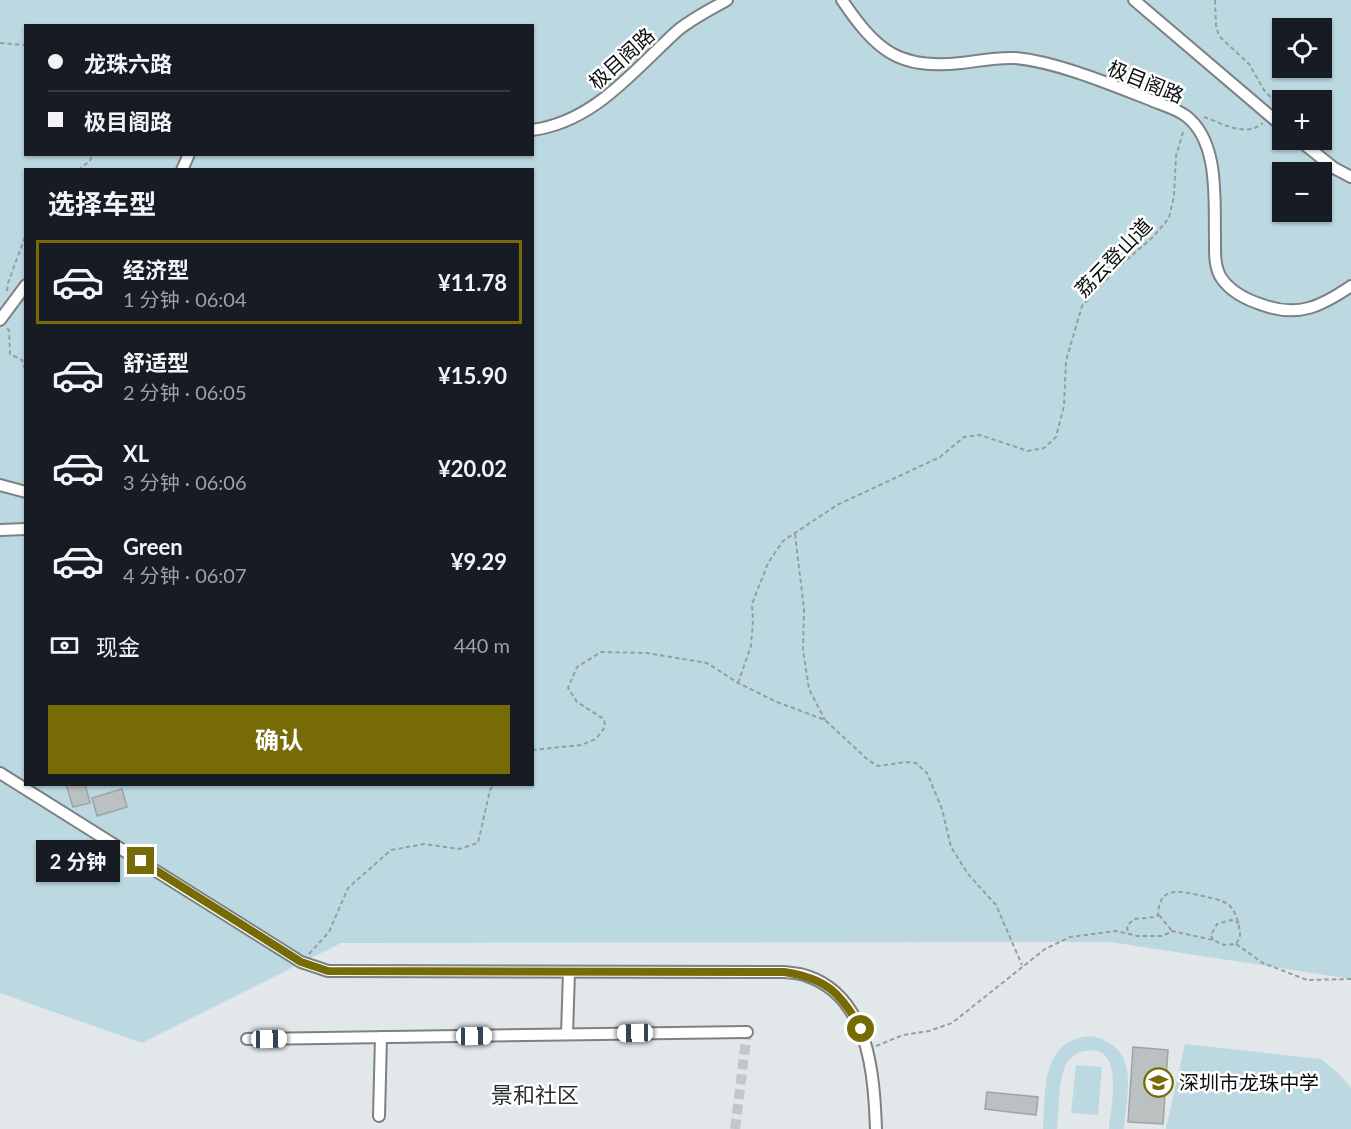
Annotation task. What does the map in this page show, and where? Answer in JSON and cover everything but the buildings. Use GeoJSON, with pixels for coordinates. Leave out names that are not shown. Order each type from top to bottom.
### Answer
{"type":"FeatureCollection","features":[{"type":"Feature","properties":{"kind":"street","name":"极目阁路"},"geometry":{"type":"LineString","coordinates":[[534,130],[546,129],[566,121],[599,103],[677,31],[727,0]]}},
{"type":"Feature","properties":{"kind":"street","name":"极目阁路"},"geometry":{"type":"LineString","coordinates":[[842,0],[872,38],[903,60],[930,65],[997,58],[1032,60],[1120,88],[1183,114],[1198,129],[1208,152],[1213,193],[1215,257],[1217,270],[1228,287],[1246,299],[1290,312],[1318,305],[1351,286]]}},
{"type":"Feature","properties":{"kind":"street"},"geometry":{"type":"LineString","coordinates":[[1134,0],[1270,116]]}},
{"type":"Feature","properties":{"kind":"street"},"geometry":{"type":"LineString","coordinates":[[1312,150],[1334,168],[1351,177]]}},
{"type":"Feature","properties":{"kind":"street"},"geometry":{"type":"LineString","coordinates":[[2,319],[24,288]]}},
{"type":"Feature","properties":{"kind":"street"},"geometry":{"type":"LineString","coordinates":[[0,485],[24,491]]}},
{"type":"Feature","properties":{"kind":"street"},"geometry":{"type":"LineString","coordinates":[[0,530],[24,529]]}},
{"type":"Feature","properties":{"kind":"street"},"geometry":{"type":"LineString","coordinates":[[0,773],[301,962],[328,971],[784,972],[806,975],[822,982],[838,994],[861,1029],[867,1049],[876,1129]]}},
{"type":"Feature","properties":{"kind":"street"},"geometry":{"type":"LineString","coordinates":[[567,1034],[569,972]]}},
{"type":"Feature","properties":{"kind":"street"},"geometry":{"type":"LineString","coordinates":[[247,1039],[747,1032]]}},
{"type":"Feature","properties":{"kind":"street"},"geometry":{"type":"LineString","coordinates":[[379,1116],[381,1037]]}},
{"type":"Feature","properties":{"kind":"path"},"geometry":{"type":"LineString","coordinates":[[1191,120],[1198,115],[1234,129],[1250,130],[1259,126],[1279,108],[1264,90],[1249,64],[1219,36],[1216,26],[1215,0]]}},
{"type":"Feature","properties":{"kind":"path"},"geometry":{"type":"LineString","coordinates":[[0,43],[24,45]]}},
{"type":"Feature","properties":{"kind":"path","name":"荔云登山道"},"geometry":{"type":"LineString","coordinates":[[738,683],[751,646],[752,604],[768,563],[783,541],[837,505],[940,457],[964,437],[980,435],[1028,451],[1044,448],[1056,437],[1064,406],[1066,362],[1082,306],[1116,269],[1153,237],[1169,218],[1174,196],[1176,156],[1185,125],[1191,120]]}},
{"type":"Feature","properties":{"kind":"path"},"geometry":{"type":"LineString","coordinates":[[81,168],[90,161],[91,156]]}},
{"type":"Feature","properties":{"kind":"path"},"geometry":{"type":"LineString","coordinates":[[7,297],[8,283],[24,239]]}},
{"type":"Feature","properties":{"kind":"path"},"geometry":{"type":"LineString","coordinates":[[2,319],[3,328],[9,330],[10,354],[21,360],[24,367]]}},
{"type":"Feature","properties":{"kind":"path"},"geometry":{"type":"LineString","coordinates":[[795,534],[804,609],[803,650],[809,689],[825,720],[868,760],[878,766],[916,763],[927,773],[942,809],[951,847],[968,874],[996,905],[1022,965]]}},
{"type":"Feature","properties":{"kind":"path"},"geometry":{"type":"LineString","coordinates":[[534,750],[580,745],[596,739],[605,727],[604,719],[577,702],[568,688],[577,667],[601,652],[646,653],[707,663],[738,683],[777,702],[825,720]]}},
{"type":"Feature","properties":{"kind":"path"},"geometry":{"type":"LineString","coordinates":[[301,962],[329,932],[348,888],[391,850],[424,844],[459,849],[478,843],[493,786]]}},
{"type":"Feature","properties":{"kind":"path"},"geometry":{"type":"LineString","coordinates":[[1236,944],[1240,937],[1239,923],[1232,908],[1225,902],[1176,891],[1164,896],[1159,904],[1158,915],[1172,931],[1213,940],[1224,945],[1236,944],[1263,963],[1307,980],[1351,979]]}},
{"type":"Feature","properties":{"kind":"path"},"geometry":{"type":"LineString","coordinates":[[1131,934],[1127,929],[1134,919],[1158,915]]}},
{"type":"Feature","properties":{"kind":"path"},"geometry":{"type":"LineString","coordinates":[[1213,940],[1211,935],[1217,924],[1231,920],[1239,923]]}},
{"type":"Feature","properties":{"kind":"path"},"geometry":{"type":"LineString","coordinates":[[867,1049],[903,1035],[929,1031],[952,1023],[1022,965],[1045,949],[1070,937],[1116,931],[1137,936],[1162,936],[1172,931]]}},
{"type":"Feature","properties":{"kind":"shaded area"},"geometry":{"type":"Polygon","coordinates":[[[0,0],[1351,0],[1351,979],[1110,942],[341,943],[142,1043],[0,993],[0,0]]]}},
{"type":"Feature","properties":{"kind":"shaded area"},"geometry":{"type":"Polygon","coordinates":[[[1092,1036],[1108,1042],[1118,1050],[1124,1061],[1128,1073],[1128,1086],[1124,1129],[1109,1129],[1113,1092],[1111,1066],[1106,1057],[1097,1051],[1084,1051],[1071,1057],[1064,1069],[1057,1129],[1043,1129],[1046,1083],[1054,1056],[1063,1046],[1075,1039],[1092,1036]]]}},
{"type":"Feature","properties":{"kind":"shaded area"},"geometry":{"type":"Polygon","coordinates":[[[1185,1044],[1321,1059],[1351,1088],[1351,1129],[1166,1129],[1185,1044]]]}},
{"type":"Feature","properties":{"kind":"shaded area"},"geometry":{"type":"Polygon","coordinates":[[[1076,1065],[1102,1067],[1098,1115],[1071,1113],[1076,1065]]]}},
{"type":"Feature","properties":{"kind":"tunnel"},"geometry":{"type":"LineString","coordinates":[[735,1129],[747,1032]]}},
{"type":"Feature","properties":{"kind":"place","name":"深圳市龙珠中学"},"geometry":{"type":"Point","coordinates":[1158,1082]}},
{"type":"Feature","properties":{"kind":"district","name":"景和社区"},"geometry":{"type":"Point","coordinates":[535,1094]}},
{"type":"Feature","properties":{"kind":"route"},"geometry":{"type":"LineString","coordinates":[[141,861],[301,962],[328,971],[784,972],[806,975],[822,982],[838,994],[861,1029]]}}]}
